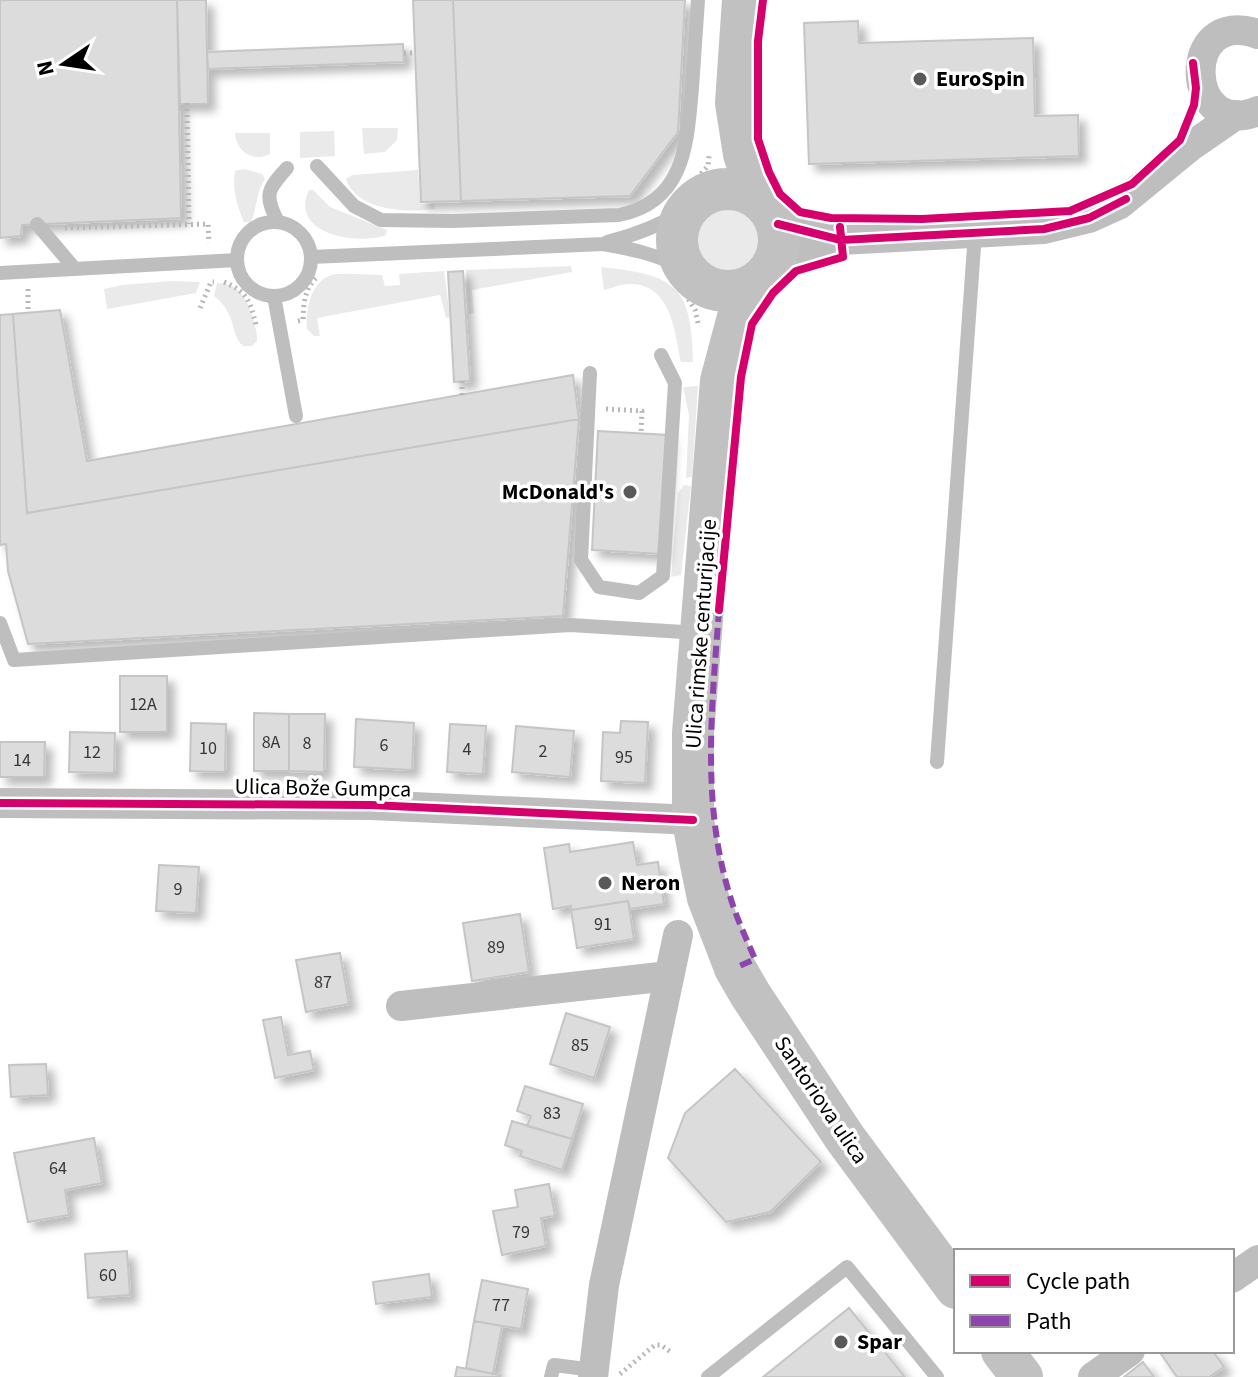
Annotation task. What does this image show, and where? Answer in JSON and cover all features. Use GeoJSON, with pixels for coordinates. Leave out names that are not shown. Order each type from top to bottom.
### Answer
{"type":"FeatureCollection","features":[{"type":"Feature","properties":{"kind":"main road"},"geometry":{"type":"LineString","coordinates":[[736,103],[744,154],[780,240],[777,257],[763,278],[742,290],[726,292],[686,277],[677,239],[680,223],[692,198],[712,180],[722,158],[736,103],[743,0]]}},
{"type":"Feature","properties":{"kind":"main road"},"geometry":{"type":"LineString","coordinates":[[692,198],[730,188],[745,191],[768,212]]}},
{"type":"Feature","properties":{"kind":"main road","name":"Ulica rimske centurijacije"},"geometry":{"type":"LineString","coordinates":[[686,277],[707,302],[722,370]]}},
{"type":"Feature","properties":{"kind":"main road","name":"Ulica rimske centurijacije"},"geometry":{"type":"LineString","coordinates":[[708,898],[693,820],[692,763],[722,370],[742,302],[763,278]]}},
{"type":"Feature","properties":{"kind":"main road","name":"Santoriova ulica"},"geometry":{"type":"LineString","coordinates":[[708,898],[735,968],[750,994],[845,1138],[954,1285]]}},
{"type":"Feature","properties":{"kind":"main road"},"geometry":{"type":"LineString","coordinates":[[1004,1353],[1022,1377]]}},
{"type":"Feature","properties":{"kind":"street"},"geometry":{"type":"LineString","coordinates":[[1247,113],[1223,111],[1212,104],[1199,80],[1199,67],[1203,54],[1222,35],[1235,30],[1258,34]]}},
{"type":"Feature","properties":{"kind":"street"},"geometry":{"type":"LineString","coordinates":[[1191,146],[1204,93]]}},
{"type":"Feature","properties":{"kind":"street"},"geometry":{"type":"LineString","coordinates":[[763,278],[841,240],[1044,229],[1089,218],[1120,204],[1191,146],[1247,113]]}},
{"type":"Feature","properties":{"kind":"street"},"geometry":{"type":"LineString","coordinates":[[768,212],[841,240]]}},
{"type":"Feature","properties":{"kind":"street","name":"Ulica Bože Gumpca"},"geometry":{"type":"LineString","coordinates":[[0,803],[371,805],[693,820]]}},
{"type":"Feature","properties":{"kind":"street"},"geometry":{"type":"LineString","coordinates":[[601,1375],[604,1285],[678,935]]}},
{"type":"Feature","properties":{"kind":"street"},"geometry":{"type":"LineString","coordinates":[[401,1006],[669,976]]}},
{"type":"Feature","properties":{"kind":"street"},"geometry":{"type":"LineString","coordinates":[[1234,1277],[1258,1260]]}},
{"type":"Feature","properties":{"kind":"street"},"geometry":{"type":"LineString","coordinates":[[1093,1377],[1127,1353]]}},
{"type":"Feature","properties":{"kind":"lane"},"geometry":{"type":"LineString","coordinates":[[317,166],[354,206],[381,220],[452,221],[619,215],[640,211],[658,198],[678,172],[687,145],[698,0]]}},
{"type":"Feature","properties":{"kind":"lane"},"geometry":{"type":"LineString","coordinates":[[278,222],[268,204],[272,185],[287,168]]}},
{"type":"Feature","properties":{"kind":"lane"},"geometry":{"type":"LineString","coordinates":[[311,257],[603,244],[651,229],[692,198]]}},
{"type":"Feature","properties":{"kind":"lane"},"geometry":{"type":"LineString","coordinates":[[278,222],[288,225],[304,238],[311,257],[309,269],[296,288],[274,296],[252,289],[239,271],[237,260],[238,249],[250,231],[258,225],[278,222]]}},
{"type":"Feature","properties":{"kind":"lane"},"geometry":{"type":"LineString","coordinates":[[37,224],[75,269]]}},
{"type":"Feature","properties":{"kind":"lane"},"geometry":{"type":"LineString","coordinates":[[937,762],[975,233]]}},
{"type":"Feature","properties":{"kind":"lane"},"geometry":{"type":"LineString","coordinates":[[603,244],[664,258],[686,277]]}},
{"type":"Feature","properties":{"kind":"lane"},"geometry":{"type":"LineString","coordinates":[[0,273],[237,260]]}},
{"type":"Feature","properties":{"kind":"lane"},"geometry":{"type":"LineString","coordinates":[[274,296],[296,416]]}},
{"type":"Feature","properties":{"kind":"lane"},"geometry":{"type":"LineString","coordinates":[[590,373],[581,560],[599,587],[639,593],[663,576],[675,383],[661,355]]}},
{"type":"Feature","properties":{"kind":"lane"},"geometry":{"type":"LineString","coordinates":[[0,623],[14,660],[570,625],[700,633]]}},
{"type":"Feature","properties":{"kind":"lane"},"geometry":{"type":"LineString","coordinates":[[708,1377],[847,1267],[937,1377]]}},
{"type":"Feature","properties":{"kind":"lane"},"geometry":{"type":"LineString","coordinates":[[551,1377],[554,1365],[601,1375]]}},
{"type":"Feature","properties":{"kind":"path"},"geometry":{"type":"LineString","coordinates":[[404,53],[415,53]]}},
{"type":"Feature","properties":{"kind":"path"},"geometry":{"type":"LineString","coordinates":[[187,103],[189,224]]}},
{"type":"Feature","properties":{"kind":"path"},"geometry":{"type":"LineString","coordinates":[[692,198],[708,166],[711,143]]}},
{"type":"Feature","properties":{"kind":"path"},"geometry":{"type":"LineString","coordinates":[[55,229],[208,224]]}},
{"type":"Feature","properties":{"kind":"path"},"geometry":{"type":"LineString","coordinates":[[200,308],[211,282],[224,282],[242,290],[252,306],[257,329],[303,320],[309,284],[320,274]]}},
{"type":"Feature","properties":{"kind":"path"},"geometry":{"type":"LineString","coordinates":[[686,277],[685,292],[695,310],[701,333]]}},
{"type":"Feature","properties":{"kind":"path"},"geometry":{"type":"LineString","coordinates":[[462,381],[462,395]]}},
{"type":"Feature","properties":{"kind":"path"},"geometry":{"type":"LineString","coordinates":[[588,409],[642,411],[641,433]]}},
{"type":"Feature","properties":{"kind":"path"},"geometry":{"type":"LineString","coordinates":[[601,1375],[655,1345],[661,1345],[672,1353]]}},
{"type":"Feature","properties":{"kind":"shaded area"},"geometry":{"type":"Polygon","coordinates":[[[362,128],[398,128],[397,140],[385,152],[364,154],[362,128]]]}},
{"type":"Feature","properties":{"kind":"shaded area"},"geometry":{"type":"Polygon","coordinates":[[[334,131],[335,156],[300,158],[300,132],[334,131]]]}},
{"type":"Feature","properties":{"kind":"shaded area"},"geometry":{"type":"Polygon","coordinates":[[[235,133],[270,133],[270,154],[258,157],[246,154],[238,145],[235,133]]]}},
{"type":"Feature","properties":{"kind":"shaded area"},"geometry":{"type":"Polygon","coordinates":[[[244,169],[262,174],[265,179],[251,222],[244,222],[235,190],[235,171],[244,169]]]}},
{"type":"Feature","properties":{"kind":"shaded area"},"geometry":{"type":"Polygon","coordinates":[[[418,170],[420,204],[434,204],[435,209],[398,210],[371,204],[352,190],[346,179],[352,175],[418,170]]]}},
{"type":"Feature","properties":{"kind":"shaded area"},"geometry":{"type":"Polygon","coordinates":[[[729,189],[749,197],[766,211],[777,227],[778,240],[776,256],[727,290],[706,282],[691,270],[682,255],[679,238],[682,222],[692,207],[707,196],[729,189]]]}},
{"type":"Feature","properties":{"kind":"shaded area"},"geometry":{"type":"Polygon","coordinates":[[[309,190],[313,190],[330,207],[387,230],[386,235],[359,239],[329,233],[317,226],[308,217],[305,205],[309,190]]]}},
{"type":"Feature","properties":{"kind":"shaded area"},"geometry":{"type":"Polygon","coordinates":[[[571,266],[572,272],[472,290],[474,313],[469,314],[466,270],[571,266]]]}},
{"type":"Feature","properties":{"kind":"shaded area"},"geometry":{"type":"Polygon","coordinates":[[[601,267],[646,274],[674,288],[683,300],[688,315],[693,362],[681,362],[673,324],[662,300],[643,286],[629,284],[604,290],[601,267]]]}},
{"type":"Feature","properties":{"kind":"shaded area"},"geometry":{"type":"Polygon","coordinates":[[[444,271],[450,317],[446,318],[440,295],[317,318],[320,336],[314,336],[307,329],[307,312],[312,295],[328,276],[382,275],[385,286],[400,285],[399,274],[444,271]]]}},
{"type":"Feature","properties":{"kind":"shaded area"},"geometry":{"type":"Polygon","coordinates":[[[171,281],[200,282],[196,293],[107,309],[104,289],[171,281]]]}},
{"type":"Feature","properties":{"kind":"shaded area"},"geometry":{"type":"Polygon","coordinates":[[[217,283],[235,288],[246,300],[257,335],[257,341],[252,346],[243,346],[239,341],[227,310],[214,296],[217,283]]]}},
{"type":"Feature","properties":{"kind":"shaded area"},"geometry":{"type":"Polygon","coordinates":[[[698,386],[692,477],[686,478],[689,415],[683,387],[698,386]]]}},
{"type":"Feature","properties":{"kind":"shaded area"},"geometry":{"type":"Polygon","coordinates":[[[684,485],[691,486],[681,575],[671,577],[678,493],[684,485]]]}},
{"type":"Feature","properties":{"kind":"building"},"geometry":{"type":"Polygon","coordinates":[[[0,0],[177,0],[181,218],[22,225],[21,236],[0,238],[0,0]]]}},
{"type":"Feature","properties":{"kind":"building"},"geometry":{"type":"Polygon","coordinates":[[[177,0],[206,0],[208,104],[180,104],[177,0]]]}},
{"type":"Feature","properties":{"kind":"building"},"geometry":{"type":"Polygon","coordinates":[[[413,0],[453,0],[461,201],[421,202],[413,0]]]}},
{"type":"Feature","properties":{"kind":"building"},"geometry":{"type":"Polygon","coordinates":[[[453,0],[685,0],[678,132],[630,196],[461,201],[453,0]]]}},
{"type":"Feature","properties":{"kind":"building","name":"EuroSpin"},"geometry":{"type":"Polygon","coordinates":[[[858,21],[859,43],[1033,38],[1035,116],[1078,115],[1079,156],[809,164],[804,23],[858,21]]]}},
{"type":"Feature","properties":{"kind":"building"},"geometry":{"type":"Polygon","coordinates":[[[403,44],[404,62],[208,69],[207,52],[403,44]]]}},
{"type":"Feature","properties":{"kind":"building"},"geometry":{"type":"Polygon","coordinates":[[[463,271],[470,381],[454,382],[448,272],[463,271]]]}},
{"type":"Feature","properties":{"kind":"building"},"geometry":{"type":"Polygon","coordinates":[[[60,310],[87,461],[573,375],[579,419],[27,513],[13,314],[60,310]]]}},
{"type":"Feature","properties":{"kind":"building"},"geometry":{"type":"Polygon","coordinates":[[[13,314],[27,513],[579,419],[563,616],[28,644],[8,571],[6,544],[0,545],[0,315],[13,314]]]}},
{"type":"Feature","properties":{"kind":"building","name":"McDonald's"},"geometry":{"type":"Polygon","coordinates":[[[598,431],[668,435],[662,554],[592,550],[598,431]]]}},
{"type":"Feature","properties":{"kind":"building"},"geometry":{"type":"Polygon","coordinates":[[[120,676],[167,676],[167,732],[120,732],[120,676]]]}},
{"type":"Feature","properties":{"kind":"building"},"geometry":{"type":"Polygon","coordinates":[[[254,713],[289,714],[289,771],[254,771],[254,713]]]}},
{"type":"Feature","properties":{"kind":"building"},"geometry":{"type":"Polygon","coordinates":[[[289,714],[325,714],[324,772],[289,771],[289,714]]]}},
{"type":"Feature","properties":{"kind":"building"},"geometry":{"type":"Polygon","coordinates":[[[356,719],[414,723],[412,770],[354,767],[356,719]]]}},
{"type":"Feature","properties":{"kind":"building"},"geometry":{"type":"Polygon","coordinates":[[[621,721],[648,722],[645,783],[601,781],[603,732],[620,733],[621,721]]]}},
{"type":"Feature","properties":{"kind":"building"},"geometry":{"type":"Polygon","coordinates":[[[191,723],[226,724],[225,772],[190,771],[191,723]]]}},
{"type":"Feature","properties":{"kind":"building"},"geometry":{"type":"Polygon","coordinates":[[[450,724],[486,726],[483,774],[447,772],[450,724]]]}},
{"type":"Feature","properties":{"kind":"building"},"geometry":{"type":"Polygon","coordinates":[[[516,726],[574,731],[570,777],[512,772],[516,726]]]}},
{"type":"Feature","properties":{"kind":"building"},"geometry":{"type":"Polygon","coordinates":[[[70,732],[115,733],[114,773],[69,772],[70,732]]]}},
{"type":"Feature","properties":{"kind":"building"},"geometry":{"type":"Polygon","coordinates":[[[0,742],[45,742],[44,777],[0,777],[0,742]]]}},
{"type":"Feature","properties":{"kind":"building","name":"Neron"},"geometry":{"type":"Polygon","coordinates":[[[633,842],[637,865],[658,862],[664,904],[630,909],[628,901],[571,910],[571,906],[553,909],[544,848],[569,844],[570,852],[633,842]]]}},
{"type":"Feature","properties":{"kind":"building"},"geometry":{"type":"Polygon","coordinates":[[[159,865],[199,867],[196,913],[156,911],[159,865]]]}},
{"type":"Feature","properties":{"kind":"building"},"geometry":{"type":"Polygon","coordinates":[[[628,901],[634,939],[577,948],[571,910],[628,901]]]}},
{"type":"Feature","properties":{"kind":"building"},"geometry":{"type":"Polygon","coordinates":[[[520,914],[529,972],[472,981],[463,923],[520,914]]]}},
{"type":"Feature","properties":{"kind":"building"},"geometry":{"type":"Polygon","coordinates":[[[340,953],[349,1004],[306,1012],[296,960],[340,953]]]}},
{"type":"Feature","properties":{"kind":"building"},"geometry":{"type":"Polygon","coordinates":[[[566,1013],[610,1027],[594,1078],[550,1064],[566,1013]]]}},
{"type":"Feature","properties":{"kind":"building"},"geometry":{"type":"Polygon","coordinates":[[[281,1017],[288,1055],[310,1051],[314,1070],[275,1078],[263,1020],[281,1017]]]}},
{"type":"Feature","properties":{"kind":"building"},"geometry":{"type":"Polygon","coordinates":[[[46,1064],[48,1095],[11,1097],[9,1065],[46,1064]]]}},
{"type":"Feature","properties":{"kind":"building"},"geometry":{"type":"Polygon","coordinates":[[[735,1069],[821,1162],[770,1212],[726,1222],[668,1158],[685,1113],[735,1069]]]}},
{"type":"Feature","properties":{"kind":"building"},"geometry":{"type":"Polygon","coordinates":[[[525,1086],[583,1104],[572,1139],[527,1126],[531,1116],[517,1111],[525,1086]]]}},
{"type":"Feature","properties":{"kind":"building"},"geometry":{"type":"Polygon","coordinates":[[[512,1121],[572,1139],[562,1170],[520,1156],[522,1151],[505,1145],[512,1121]]]}},
{"type":"Feature","properties":{"kind":"building"},"geometry":{"type":"Polygon","coordinates":[[[94,1138],[102,1183],[65,1190],[69,1215],[28,1222],[14,1153],[94,1138]]]}},
{"type":"Feature","properties":{"kind":"building"},"geometry":{"type":"Polygon","coordinates":[[[549,1184],[555,1216],[541,1218],[546,1246],[502,1255],[493,1211],[518,1207],[515,1190],[549,1184]]]}},
{"type":"Feature","properties":{"kind":"building"},"geometry":{"type":"Polygon","coordinates":[[[127,1251],[130,1295],[88,1298],[85,1254],[127,1251]]]}},
{"type":"Feature","properties":{"kind":"building"},"geometry":{"type":"Polygon","coordinates":[[[429,1274],[432,1297],[376,1304],[373,1282],[429,1274]]]}},
{"type":"Feature","properties":{"kind":"building"},"geometry":{"type":"Polygon","coordinates":[[[482,1280],[528,1289],[521,1329],[474,1321],[482,1280]]]}},
{"type":"Feature","properties":{"kind":"building","name":"Spar"},"geometry":{"type":"Polygon","coordinates":[[[849,1308],[905,1377],[763,1377],[849,1308]]]}},
{"type":"Feature","properties":{"kind":"building"},"geometry":{"type":"Polygon","coordinates":[[[474,1321],[502,1326],[493,1374],[466,1368],[474,1321]]]}},
{"type":"Feature","properties":{"kind":"building"},"geometry":{"type":"Polygon","coordinates":[[[1214,1353],[1224,1367],[1209,1377],[1177,1377],[1161,1354],[1214,1353]]]}},
{"type":"Feature","properties":{"kind":"building"},"geometry":{"type":"Polygon","coordinates":[[[1143,1362],[1154,1377],[1124,1377],[1143,1362]]]}},
{"type":"Feature","properties":{"kind":"building"},"geometry":{"type":"Polygon","coordinates":[[[457,1367],[500,1375],[500,1377],[455,1377],[457,1367]]]}},
{"type":"Feature","properties":{"kind":"marked path"},"geometry":{"type":"LineString","coordinates":[[719,610],[711,754],[715,825],[730,896],[755,959],[735,968]]}},
{"type":"Feature","properties":{"kind":"cycle path"},"geometry":{"type":"LineString","coordinates":[[763,0],[758,41],[758,139],[780,194],[800,212],[831,218],[922,219],[1070,211],[1132,184],[1180,140],[1194,105],[1196,88],[1193,63]]}},
{"type":"Feature","properties":{"kind":"cycle path"},"geometry":{"type":"LineString","coordinates":[[778,224],[841,240],[1044,229],[1089,218],[1126,199]]}},
{"type":"Feature","properties":{"kind":"cycle path"},"geometry":{"type":"LineString","coordinates":[[719,610],[741,377],[752,324],[773,293],[796,271],[843,257],[840,227]]}},
{"type":"Feature","properties":{"kind":"cycle path"},"geometry":{"type":"LineString","coordinates":[[0,803],[371,805],[693,820]]}},
{"type":"Feature","properties":{"kind":"place","name":"EuroSpin"},"geometry":{"type":"Point","coordinates":[920,79]}},
{"type":"Feature","properties":{"kind":"place","name":"McDonald's"},"geometry":{"type":"Point","coordinates":[630,492]}},
{"type":"Feature","properties":{"kind":"place","name":"Neron"},"geometry":{"type":"Point","coordinates":[605,883]}},
{"type":"Feature","properties":{"kind":"place","name":"Spar"},"geometry":{"type":"Point","coordinates":[841,1342]}}]}
